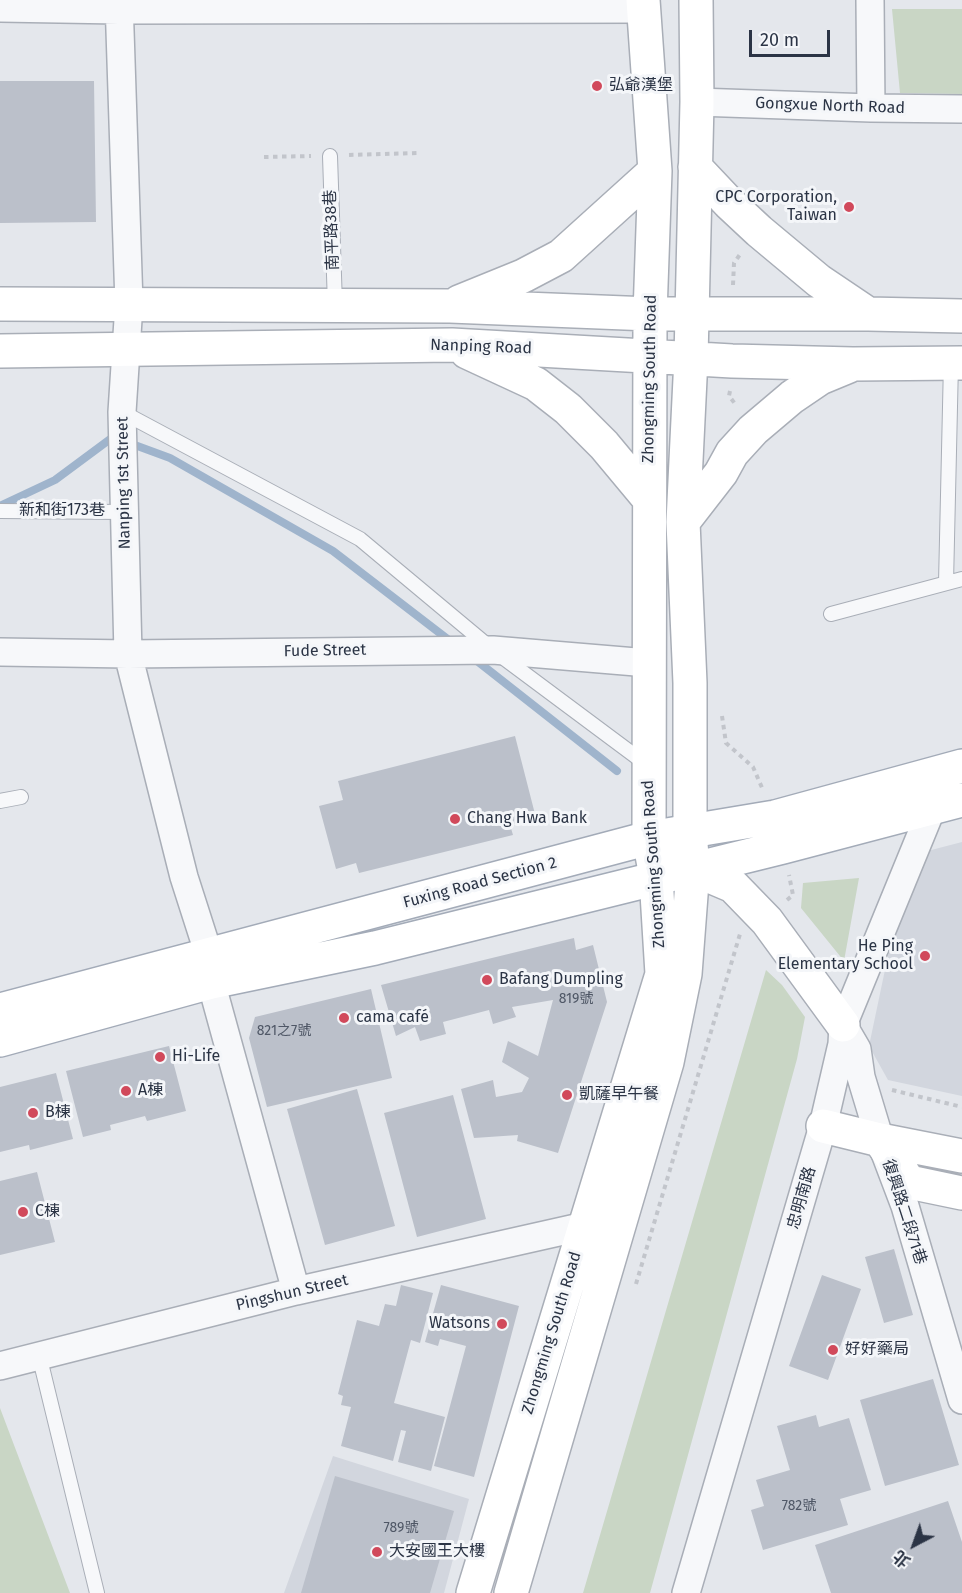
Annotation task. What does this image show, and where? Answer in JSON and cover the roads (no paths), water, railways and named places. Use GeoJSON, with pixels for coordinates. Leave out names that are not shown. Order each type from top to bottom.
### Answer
{"type":"FeatureCollection","features":[{"type":"Feature","properties":{"kind":"main road","name":"Zhongming South Road"},"geometry":{"type":"LineString","coordinates":[[511,1593],[667,1062],[685,974],[693,870],[690,831],[690,683],[683,522],[691,358],[697,102],[696,0]]}},
{"type":"Feature","properties":{"kind":"main road","name":"Zhongming South Road"},"geometry":{"type":"LineString","coordinates":[[473,1593],[662,974],[656,877],[649,838],[647,765],[650,314],[654,171],[643,4]]}},
{"type":"Feature","properties":{"kind":"main road"},"geometry":{"type":"LineString","coordinates":[[695,167],[759,231],[819,281],[868,314]]}},
{"type":"Feature","properties":{"kind":"main road"},"geometry":{"type":"LineString","coordinates":[[450,306],[523,276],[561,256],[654,171]]}},
{"type":"Feature","properties":{"kind":"main road"},"geometry":{"type":"LineString","coordinates":[[0,304],[450,306],[650,314],[962,316]]}},
{"type":"Feature","properties":{"kind":"main road"},"geometry":{"type":"LineString","coordinates":[[452,345],[536,384],[568,409],[604,446],[649,499]]}},
{"type":"Feature","properties":{"kind":"main road","name":"Nanping Road"},"geometry":{"type":"LineString","coordinates":[[0,351],[452,345],[853,364],[956,363]]}},
{"type":"Feature","properties":{"kind":"main road"},"geometry":{"type":"LineString","coordinates":[[683,522],[721,473],[732,453],[753,430],[792,397],[820,378],[853,364]]}},
{"type":"Feature","properties":{"kind":"main road","name":"Fuxing Road Section 2"},"geometry":{"type":"LineString","coordinates":[[0,1040],[210,969],[649,838],[775,817],[962,766]]}},
{"type":"Feature","properties":{"kind":"main road","name":"Fuxing Road Section 2"},"geometry":{"type":"LineString","coordinates":[[0,1010],[210,969],[375,948],[656,877],[693,870],[947,804]]}},
{"type":"Feature","properties":{"kind":"main road"},"geometry":{"type":"LineString","coordinates":[[649,838],[693,870],[733,886],[767,921],[843,1025]]}},
{"type":"Feature","properties":{"kind":"main road"},"geometry":{"type":"LineString","coordinates":[[823,1126],[962,1156]]}},
{"type":"Feature","properties":{"kind":"main road"},"geometry":{"type":"LineString","coordinates":[[880,1140],[909,1182],[962,1193]]}},
{"type":"Feature","properties":{"kind":"street"},"geometry":{"type":"LineString","coordinates":[[870,0],[871,108]]}},
{"type":"Feature","properties":{"kind":"street"},"geometry":{"type":"LineString","coordinates":[[0,8],[119,5],[643,4]]}},
{"type":"Feature","properties":{"kind":"street","name":"Nanping 1st Street"},"geometry":{"type":"LineString","coordinates":[[119,5],[129,304],[122,412],[128,654],[184,877],[296,1291]]}},
{"type":"Feature","properties":{"kind":"street","name":"Gongxue North Road"},"geometry":{"type":"LineString","coordinates":[[697,102],[962,110]]}},
{"type":"Feature","properties":{"kind":"street","name":"Fude Street"},"geometry":{"type":"LineString","coordinates":[[0,652],[128,654],[493,650],[648,663]]}},
{"type":"Feature","properties":{"kind":"street","name":"忠明南路"},"geometry":{"type":"LineString","coordinates":[[686,1593],[823,1126],[842,1044],[843,1025],[947,804]]}},
{"type":"Feature","properties":{"kind":"street","name":"復興路二段71巷"},"geometry":{"type":"LineString","coordinates":[[843,1025],[857,1049],[861,1077],[880,1140],[905,1206],[962,1400]]}},
{"type":"Feature","properties":{"kind":"street","name":"Pingshun Street"},"geometry":{"type":"LineString","coordinates":[[0,1366],[296,1291],[585,1226]]}},
{"type":"Feature","properties":{"kind":"lane","name":"南平路38巷"},"geometry":{"type":"LineString","coordinates":[[330,156],[334,305]]}},
{"type":"Feature","properties":{"kind":"lane"},"geometry":{"type":"LineString","coordinates":[[946,583],[956,363]]}},
{"type":"Feature","properties":{"kind":"lane"},"geometry":{"type":"LineString","coordinates":[[122,412],[360,539],[493,650],[647,765]]}},
{"type":"Feature","properties":{"kind":"lane","name":"新和街173巷"},"geometry":{"type":"LineString","coordinates":[[0,511],[124,512]]}},
{"type":"Feature","properties":{"kind":"lane"},"geometry":{"type":"LineString","coordinates":[[831,614],[962,579]]}},
{"type":"Feature","properties":{"kind":"lane"},"geometry":{"type":"LineString","coordinates":[[0,801],[21,797]]}},
{"type":"Feature","properties":{"kind":"lane"},"geometry":{"type":"LineString","coordinates":[[39,1355],[97,1593]]}},
{"type":"Feature","properties":{"kind":"waterway"},"geometry":{"type":"LineString","coordinates":[[0,506],[55,480],[113,437],[170,458],[333,551],[454,644]]}},
{"type":"Feature","properties":{"kind":"waterway"},"geometry":{"type":"LineString","coordinates":[[472,657],[617,771]]}},
{"type":"Feature","properties":{"kind":"place","name":"弘爺漢堡"},"geometry":{"type":"Point","coordinates":[597,86]}},
{"type":"Feature","properties":{"kind":"place","name":"CPC Corporation, Taiwan"},"geometry":{"type":"Point","coordinates":[849,207]}},
{"type":"Feature","properties":{"kind":"place","name":"Chang Hwa Bank"},"geometry":{"type":"Point","coordinates":[455,819]}},
{"type":"Feature","properties":{"kind":"place","name":"He Ping Elementary School"},"geometry":{"type":"Point","coordinates":[925,956]}},
{"type":"Feature","properties":{"kind":"place","name":"Bafang Dumpling"},"geometry":{"type":"Point","coordinates":[487,980]}},
{"type":"Feature","properties":{"kind":"place","name":"cama café"},"geometry":{"type":"Point","coordinates":[344,1018]}},
{"type":"Feature","properties":{"kind":"place","name":"Hi-Life"},"geometry":{"type":"Point","coordinates":[160,1057]}},
{"type":"Feature","properties":{"kind":"place","name":"A棟"},"geometry":{"type":"Point","coordinates":[126,1091]}},
{"type":"Feature","properties":{"kind":"place","name":"凱薩早午餐"},"geometry":{"type":"Point","coordinates":[567,1095]}},
{"type":"Feature","properties":{"kind":"place","name":"B棟"},"geometry":{"type":"Point","coordinates":[33,1113]}},
{"type":"Feature","properties":{"kind":"place","name":"C棟"},"geometry":{"type":"Point","coordinates":[23,1212]}},
{"type":"Feature","properties":{"kind":"place","name":"Watsons"},"geometry":{"type":"Point","coordinates":[502,1324]}},
{"type":"Feature","properties":{"kind":"place","name":"好好藥局"},"geometry":{"type":"Point","coordinates":[833,1350]}},
{"type":"Feature","properties":{"kind":"place","name":"大安國王大樓"},"geometry":{"type":"Point","coordinates":[377,1552]}}]}
